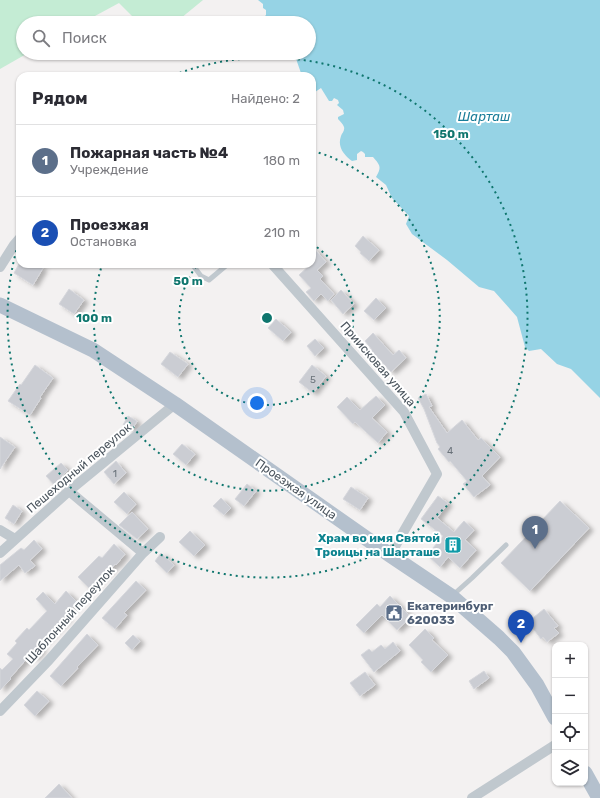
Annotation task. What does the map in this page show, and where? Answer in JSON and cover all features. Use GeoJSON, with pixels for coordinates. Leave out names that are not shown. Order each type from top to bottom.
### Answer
{"type":"FeatureCollection","features":[{"type":"Feature","properties":{"kind":"main road","name":"Проезжая улица"},"geometry":{"type":"LineString","coordinates":[[0,304],[93,350],[175,404],[451,596],[513,652],[537,685],[553,714]]}},
{"type":"Feature","properties":{"kind":"main road"},"geometry":{"type":"LineString","coordinates":[[588,778],[599,798]]}},
{"type":"Feature","properties":{"kind":"street"},"geometry":{"type":"LineString","coordinates":[[0,267],[16,243]]}},
{"type":"Feature","properties":{"kind":"street","name":"Приисковая улица"},"geometry":{"type":"LineString","coordinates":[[276,268],[404,412],[437,474],[390,555]]}},
{"type":"Feature","properties":{"kind":"street","name":"Пешеходный переулок"},"geometry":{"type":"LineString","coordinates":[[0,553],[70,491],[175,404]]}},
{"type":"Feature","properties":{"kind":"street"},"geometry":{"type":"LineString","coordinates":[[70,491],[143,553]]}},
{"type":"Feature","properties":{"kind":"street"},"geometry":{"type":"LineString","coordinates":[[0,530],[15,539]]}},
{"type":"Feature","properties":{"kind":"street","name":"Шаблонный переулок"},"geometry":{"type":"LineString","coordinates":[[0,711],[49,660],[143,553],[160,537]]}},
{"type":"Feature","properties":{"kind":"street"},"geometry":{"type":"LineString","coordinates":[[472,798],[552,747]]}},
{"type":"Feature","properties":{"kind":"lane"},"geometry":{"type":"LineString","coordinates":[[195,268],[201,276],[209,280],[223,268]]}},
{"type":"Feature","properties":{"kind":"lane"},"geometry":{"type":"LineString","coordinates":[[451,596],[506,545]]}},
{"type":"Feature","properties":{"kind":"green space"},"geometry":{"type":"Polygon","coordinates":[[[0,0],[203,0],[184,16],[132,16],[119,3],[95,16],[16,16],[16,60],[0,69],[0,0]]]}},
{"type":"Feature","properties":{"kind":"water","name":"Шарташ"},"geometry":{"type":"Polygon","coordinates":[[[258,0],[600,0],[600,398],[571,369],[557,364],[541,349],[529,351],[525,347],[517,317],[494,291],[479,287],[447,260],[412,234],[406,224],[409,216],[392,198],[386,185],[376,177],[380,168],[379,164],[373,157],[365,157],[365,154],[361,151],[357,154],[357,160],[352,161],[342,150],[340,140],[344,128],[338,117],[344,114],[343,110],[337,105],[339,103],[338,100],[334,98],[332,101],[329,101],[321,88],[316,91],[316,72],[301,72],[296,60],[316,60],[316,16],[265,16],[266,10],[263,8],[263,4],[258,0]]]}},
{"type":"Feature","properties":{"kind":"building"},"geometry":{"type":"Polygon","coordinates":[[[363,236],[379,250],[369,261],[355,246],[363,236]]]}},
{"type":"Feature","properties":{"kind":"building"},"geometry":{"type":"Polygon","coordinates":[[[316,251],[326,262],[317,270],[323,276],[320,279],[334,294],[328,301],[321,294],[314,301],[306,292],[311,288],[299,275],[307,268],[316,268],[316,251]]]}},
{"type":"Feature","properties":{"kind":"building"},"geometry":{"type":"Polygon","coordinates":[[[17,268],[43,268],[33,285],[14,273],[17,268]]]}},
{"type":"Feature","properties":{"kind":"building"},"geometry":{"type":"Polygon","coordinates":[[[69,289],[84,300],[74,314],[59,304],[69,289]]]}},
{"type":"Feature","properties":{"kind":"building"},"geometry":{"type":"Polygon","coordinates":[[[341,290],[354,304],[343,314],[331,300],[341,290]]]}},
{"type":"Feature","properties":{"kind":"building"},"geometry":{"type":"Polygon","coordinates":[[[376,298],[386,308],[374,320],[364,311],[376,298]]]}},
{"type":"Feature","properties":{"kind":"building"},"geometry":{"type":"Polygon","coordinates":[[[276,319],[291,332],[283,341],[268,328],[276,319]]]}},
{"type":"Feature","properties":{"kind":"building"},"geometry":{"type":"Polygon","coordinates":[[[373,333],[393,355],[399,350],[406,358],[391,372],[371,351],[372,350],[365,341],[373,333]]]}},
{"type":"Feature","properties":{"kind":"building"},"geometry":{"type":"Polygon","coordinates":[[[315,339],[324,348],[315,356],[307,346],[315,339]]]}},
{"type":"Feature","properties":{"kind":"building"},"geometry":{"type":"Polygon","coordinates":[[[170,352],[188,364],[178,377],[161,364],[170,352]]]}},
{"type":"Feature","properties":{"kind":"building"},"geometry":{"type":"Polygon","coordinates":[[[35,365],[53,378],[30,415],[8,401],[35,365]]]}},
{"type":"Feature","properties":{"kind":"building"},"geometry":{"type":"Polygon","coordinates":[[[312,365],[326,376],[313,393],[299,382],[312,365]]]}},
{"type":"Feature","properties":{"kind":"building"},"geometry":{"type":"Polygon","coordinates":[[[426,394],[432,406],[429,407],[447,433],[462,420],[478,440],[481,438],[500,457],[482,476],[490,485],[474,497],[463,484],[467,481],[438,449],[440,447],[418,398],[426,394]]]}},
{"type":"Feature","properties":{"kind":"building"},"geometry":{"type":"Polygon","coordinates":[[[376,396],[385,405],[372,418],[387,432],[378,443],[355,422],[353,424],[337,407],[347,397],[360,410],[376,396]]]}},
{"type":"Feature","properties":{"kind":"building"},"geometry":{"type":"Polygon","coordinates":[[[128,416],[137,421],[132,430],[123,425],[128,416]]]}},
{"type":"Feature","properties":{"kind":"building"},"geometry":{"type":"Polygon","coordinates":[[[0,437],[15,447],[0,469],[0,437]]]}},
{"type":"Feature","properties":{"kind":"building"},"geometry":{"type":"Polygon","coordinates":[[[182,444],[195,454],[186,465],[173,454],[182,444]]]}},
{"type":"Feature","properties":{"kind":"building"},"geometry":{"type":"Polygon","coordinates":[[[116,461],[126,473],[114,484],[104,472],[116,461]]]}},
{"type":"Feature","properties":{"kind":"building"},"geometry":{"type":"Polygon","coordinates":[[[61,463],[68,470],[62,476],[65,479],[56,487],[46,476],[61,463]]]}},
{"type":"Feature","properties":{"kind":"building"},"geometry":{"type":"Polygon","coordinates":[[[247,484],[256,491],[244,506],[235,499],[247,484]]]}},
{"type":"Feature","properties":{"kind":"building"},"geometry":{"type":"Polygon","coordinates":[[[351,487],[368,498],[360,510],[343,499],[351,487]]]}},
{"type":"Feature","properties":{"kind":"building"},"geometry":{"type":"Polygon","coordinates":[[[124,492],[136,504],[127,514],[114,502],[124,492]]]}},
{"type":"Feature","properties":{"kind":"building","name":"Храм во имя Святой Троицы на Шарташе"},"geometry":{"type":"Polygon","coordinates":[[[438,496],[448,503],[437,518],[454,532],[464,521],[474,530],[465,540],[476,550],[460,568],[448,557],[440,567],[427,555],[443,536],[421,519],[438,496]]]}},
{"type":"Feature","properties":{"kind":"building"},"geometry":{"type":"Polygon","coordinates":[[[221,498],[231,508],[224,515],[213,506],[221,498]]]}},
{"type":"Feature","properties":{"kind":"building"},"geometry":{"type":"Polygon","coordinates":[[[560,501],[589,528],[530,591],[501,563],[560,501]]]}},
{"type":"Feature","properties":{"kind":"building"},"geometry":{"type":"Polygon","coordinates":[[[13,505],[22,511],[14,524],[5,518],[13,505]]]}},
{"type":"Feature","properties":{"kind":"building"},"geometry":{"type":"Polygon","coordinates":[[[132,512],[148,529],[137,539],[119,525],[132,512]]]}},
{"type":"Feature","properties":{"kind":"building"},"geometry":{"type":"Polygon","coordinates":[[[190,531],[205,545],[194,556],[179,542],[190,531]]]}},
{"type":"Feature","properties":{"kind":"building"},"geometry":{"type":"Polygon","coordinates":[[[34,540],[42,549],[30,560],[35,566],[25,573],[19,565],[0,581],[0,565],[21,548],[24,550],[34,540]]]}},
{"type":"Feature","properties":{"kind":"building"},"geometry":{"type":"Polygon","coordinates":[[[114,544],[125,554],[116,565],[115,564],[108,572],[107,571],[90,589],[78,577],[99,556],[102,558],[114,544]]]}},
{"type":"Feature","properties":{"kind":"building"},"geometry":{"type":"Polygon","coordinates":[[[161,553],[174,565],[167,573],[155,561],[161,553]]]}},
{"type":"Feature","properties":{"kind":"building"},"geometry":{"type":"Polygon","coordinates":[[[136,581],[146,590],[124,613],[127,615],[115,629],[102,618],[136,581]]]}},
{"type":"Feature","properties":{"kind":"building"},"geometry":{"type":"Polygon","coordinates":[[[66,591],[77,602],[65,615],[68,617],[39,646],[42,649],[34,658],[30,655],[0,690],[0,668],[2,670],[13,659],[7,654],[17,643],[15,641],[27,628],[29,630],[47,611],[36,599],[43,592],[55,604],[66,591]]]}},
{"type":"Feature","properties":{"kind":"building"},"geometry":{"type":"Polygon","coordinates":[[[390,596],[411,617],[397,630],[382,615],[364,633],[356,625],[377,604],[380,607],[390,596]]]}},
{"type":"Feature","properties":{"kind":"building"},"geometry":{"type":"Polygon","coordinates":[[[544,609],[558,626],[554,628],[559,633],[547,642],[543,637],[541,639],[528,622],[544,609]]]}},
{"type":"Feature","properties":{"kind":"building"},"geometry":{"type":"Polygon","coordinates":[[[425,629],[434,638],[432,640],[448,655],[431,672],[421,662],[423,660],[409,645],[425,629]]]}},
{"type":"Feature","properties":{"kind":"building"},"geometry":{"type":"Polygon","coordinates":[[[87,634],[98,645],[61,686],[50,676],[87,634]]]}},
{"type":"Feature","properties":{"kind":"building"},"geometry":{"type":"Polygon","coordinates":[[[133,635],[140,641],[132,650],[125,643],[133,635]]]}},
{"type":"Feature","properties":{"kind":"building"},"geometry":{"type":"Polygon","coordinates":[[[393,642],[400,651],[374,672],[361,655],[369,649],[372,652],[381,645],[385,649],[393,642]]]}},
{"type":"Feature","properties":{"kind":"building"},"geometry":{"type":"Polygon","coordinates":[[[484,671],[489,678],[474,689],[469,681],[484,671]]]}},
{"type":"Feature","properties":{"kind":"building"},"geometry":{"type":"Polygon","coordinates":[[[365,672],[375,685],[360,696],[350,683],[365,672]]]}},
{"type":"Feature","properties":{"kind":"building"},"geometry":{"type":"Polygon","coordinates":[[[37,691],[49,701],[35,716],[24,705],[37,691]]]}},
{"type":"Feature","properties":{"kind":"building"},"geometry":{"type":"Polygon","coordinates":[[[59,784],[72,798],[45,798],[59,784]]]}},
{"type":"Feature","properties":{"kind":"place","name":"Храм во имя Святой Троицы на Шарташе"},"geometry":{"type":"Point","coordinates":[453,545]}},
{"type":"Feature","properties":{"kind":"place","name":"Пожарная часть №4"},"geometry":{"type":"Point","coordinates":[535,549]}},
{"type":"Feature","properties":{"kind":"place","name":"Екатеринбург 620033"},"geometry":{"type":"Point","coordinates":[394,613]}},
{"type":"Feature","properties":{"kind":"place","name":"Проезжая"},"geometry":{"type":"Point","coordinates":[521,643]}}]}
